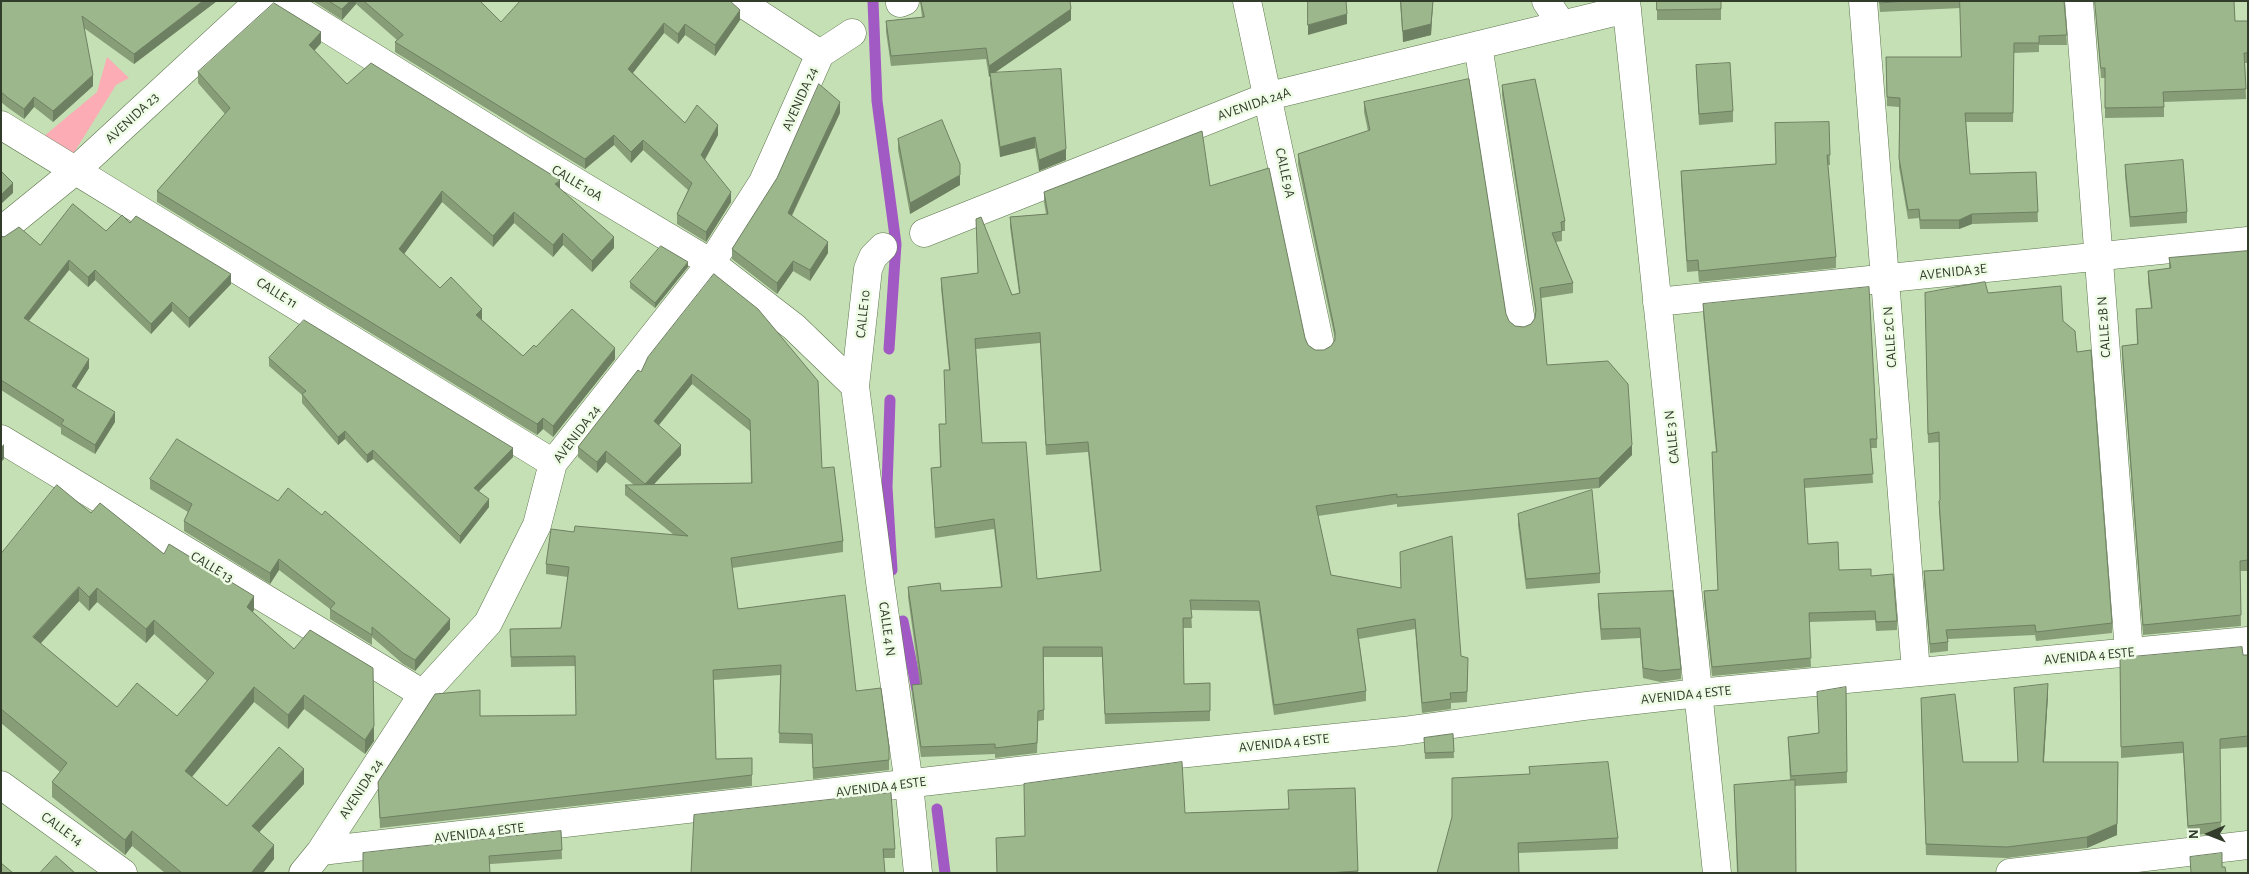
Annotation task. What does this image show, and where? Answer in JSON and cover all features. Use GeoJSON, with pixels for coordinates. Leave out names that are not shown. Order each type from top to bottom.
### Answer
{"type":"FeatureCollection","features":[{"type":"Feature","properties":{"kind":"street","name":"AVENIDA 23"},"geometry":{"type":"LineString","coordinates":[[1,231],[76,170],[259,1]]}},
{"type":"Feature","properties":{"kind":"street","name":"CALLE 10A"},"geometry":{"type":"LineString","coordinates":[[283,1],[524,151],[711,263],[794,327],[855,386]]}},
{"type":"Feature","properties":{"kind":"street"},"geometry":{"type":"LineString","coordinates":[[739,1],[820,54]]}},
{"type":"Feature","properties":{"kind":"street","name":"CALLE 9A"},"geometry":{"type":"LineString","coordinates":[[1247,1],[1320,345]]}},
{"type":"Feature","properties":{"kind":"street"},"geometry":{"type":"LineString","coordinates":[[1546,1],[1562,25]]}},
{"type":"Feature","properties":{"kind":"street","name":"CALLE 2C N"},"geometry":{"type":"LineString","coordinates":[[1863,1],[1916,672]]}},
{"type":"Feature","properties":{"kind":"street","name":"CALLE 2B N"},"geometry":{"type":"LineString","coordinates":[[2078,1],[2129,652]]}},
{"type":"Feature","properties":{"kind":"street","name":"AVENIDA 24A"},"geometry":{"type":"LineString","coordinates":[[924,233],[1268,96],[1562,25],[1626,5]]}},
{"type":"Feature","properties":{"kind":"street","name":"CALLE 3 N"},"geometry":{"type":"LineString","coordinates":[[1626,5],[1717,873]]}},
{"type":"Feature","properties":{"kind":"street","name":"AVENIDA 24"},"geometry":{"type":"LineString","coordinates":[[303,873],[320,851],[423,694],[488,623],[537,525],[553,463],[711,263],[763,182],[820,54],[852,32]]}},
{"type":"Feature","properties":{"kind":"street"},"geometry":{"type":"LineString","coordinates":[[1478,45],[1522,322]]}},
{"type":"Feature","properties":{"kind":"street","name":"CALLE 11"},"geometry":{"type":"LineString","coordinates":[[1,125],[553,463]]}},
{"type":"Feature","properties":{"kind":"street","name":"AVENIDA 3E"},"geometry":{"type":"LineString","coordinates":[[1658,302],[2248,242]]}},
{"type":"Feature","properties":{"kind":"street","name":"CALLE 10"},"geometry":{"type":"LineString","coordinates":[[855,386],[868,269],[873,257],[883,247]]}},
{"type":"Feature","properties":{"kind":"street","name":"CALLE 4 N"},"geometry":{"type":"LineString","coordinates":[[855,386],[880,582],[909,784],[918,873]]}},
{"type":"Feature","properties":{"kind":"street","name":"CALLE 13"},"geometry":{"type":"LineString","coordinates":[[1,439],[423,694]]}},
{"type":"Feature","properties":{"kind":"street","name":"AVENIDA 4 ESTE"},"geometry":{"type":"LineString","coordinates":[[320,851],[1070,765],[1403,731],[1585,706],[1698,693],[2248,641]]}},
{"type":"Feature","properties":{"kind":"street","name":"CALLE 14"},"geometry":{"type":"LineString","coordinates":[[1,786],[123,873]]}},
{"type":"Feature","properties":{"kind":"street"},"geometry":{"type":"LineString","coordinates":[[2010,873],[2248,846]]}},
{"type":"Feature","properties":{"kind":"shaded area"},"geometry":{"type":"Polygon","coordinates":[[[107,57],[129,78],[116,85],[72,156],[43,137],[97,92],[107,57]]]}},
{"type":"Feature","properties":{"kind":"building"},"geometry":{"type":"Polygon","coordinates":[[[1,1],[203,1],[134,54],[82,16],[93,75],[53,111],[34,97],[24,109],[1,92],[1,1]]]}},
{"type":"Feature","properties":{"kind":"building"},"geometry":{"type":"Polygon","coordinates":[[[329,1],[350,1],[342,9],[329,1]]]}},
{"type":"Feature","properties":{"kind":"building"},"geometry":{"type":"Polygon","coordinates":[[[364,1],[480,1],[501,22],[520,1],[730,1],[740,10],[715,45],[685,24],[678,34],[664,23],[628,69],[685,123],[697,105],[718,125],[701,155],[731,192],[706,232],[677,214],[692,183],[643,140],[631,152],[614,135],[585,159],[395,42],[403,35],[364,1]]]}},
{"type":"Feature","properties":{"kind":"building"},"geometry":{"type":"Polygon","coordinates":[[[921,1],[1070,1],[1071,9],[989,66],[986,48],[891,56],[886,21],[924,17],[921,1]]]}},
{"type":"Feature","properties":{"kind":"building"},"geometry":{"type":"Polygon","coordinates":[[[1308,1],[1346,1],[1347,14],[1308,25],[1308,1]]]}},
{"type":"Feature","properties":{"kind":"building"},"geometry":{"type":"Polygon","coordinates":[[[1401,1],[1433,1],[1431,24],[1403,31],[1401,1]]]}},
{"type":"Feature","properties":{"kind":"building"},"geometry":{"type":"Polygon","coordinates":[[[1657,1],[1721,1],[1721,9],[1657,10],[1657,1]]]}},
{"type":"Feature","properties":{"kind":"building"},"geometry":{"type":"Polygon","coordinates":[[[1880,1],[1906,1],[1880,3],[1880,1]]]}},
{"type":"Feature","properties":{"kind":"building"},"geometry":{"type":"Polygon","coordinates":[[[1960,1],[2064,1],[2067,35],[2039,36],[2039,43],[2014,43],[2013,113],[1965,113],[1970,174],[2036,172],[2038,212],[1972,214],[1959,220],[1920,220],[1919,209],[1908,210],[1899,158],[1900,98],[1887,97],[1886,57],[1961,57],[1960,1]]]}},
{"type":"Feature","properties":{"kind":"building"},"geometry":{"type":"Polygon","coordinates":[[[2095,1],[2234,1],[2235,21],[2248,21],[2248,53],[2244,53],[2246,89],[2163,92],[2164,107],[2105,108],[2105,68],[2101,68],[2095,1]]]}},
{"type":"Feature","properties":{"kind":"building"},"geometry":{"type":"Polygon","coordinates":[[[274,3],[321,32],[309,45],[347,84],[371,63],[560,180],[555,184],[614,237],[592,261],[563,233],[553,245],[514,212],[493,236],[442,191],[399,249],[440,288],[451,277],[482,309],[476,315],[523,356],[534,345],[536,347],[572,309],[615,348],[553,426],[543,418],[537,424],[157,191],[230,108],[198,72],[274,3]]]}},
{"type":"Feature","properties":{"kind":"building"},"geometry":{"type":"Polygon","coordinates":[[[1730,63],[1733,111],[1699,114],[1696,65],[1730,63]]]}},
{"type":"Feature","properties":{"kind":"building"},"geometry":{"type":"Polygon","coordinates":[[[1061,69],[1066,149],[1039,160],[1035,137],[1000,147],[990,73],[1061,69]]]}},
{"type":"Feature","properties":{"kind":"building"},"geometry":{"type":"Polygon","coordinates":[[[1469,79],[1506,314],[1509,321],[1515,326],[1524,327],[1531,324],[1535,318],[1536,310],[1502,85],[1535,79],[1565,221],[1561,222],[1562,231],[1552,233],[1573,283],[1540,288],[1547,365],[1608,361],[1628,384],[1632,445],[1599,478],[1397,497],[1397,494],[1316,506],[1331,575],[1401,588],[1400,552],[1452,536],[1461,656],[1468,658],[1467,692],[1450,693],[1451,699],[1422,703],[1415,619],[1357,629],[1366,691],[1274,705],[1259,601],[1190,600],[1192,618],[1183,618],[1184,684],[1210,683],[1210,711],[1105,714],[1102,647],[1043,647],[1044,710],[1038,711],[1037,743],[995,748],[995,744],[921,747],[912,685],[922,684],[908,587],[940,583],[941,591],[1002,587],[994,519],[935,528],[931,468],[941,467],[939,424],[946,424],[944,370],[950,370],[941,278],[978,273],[976,219],[981,217],[1012,295],[1020,293],[1010,217],[1048,214],[1044,192],[1202,131],[1210,186],[1269,168],[1305,338],[1308,345],[1315,350],[1324,350],[1331,346],[1335,340],[1335,332],[1298,154],[1370,130],[1364,102],[1469,79]],[[1040,333],[975,339],[982,443],[1026,442],[1037,579],[1101,571],[1088,442],[1046,445],[1040,333]]]}},
{"type":"Feature","properties":{"kind":"building"},"geometry":{"type":"Polygon","coordinates":[[[819,84],[840,102],[788,213],[828,242],[810,270],[793,261],[777,283],[732,249],[777,178],[819,84]]]}},
{"type":"Feature","properties":{"kind":"building"},"geometry":{"type":"Polygon","coordinates":[[[942,120],[960,164],[960,175],[910,203],[898,139],[942,120]]]}},
{"type":"Feature","properties":{"kind":"building"},"geometry":{"type":"Polygon","coordinates":[[[1829,122],[1830,155],[1827,155],[1836,257],[1699,271],[1698,260],[1687,261],[1681,171],[1776,164],[1775,123],[1829,122]]]}},
{"type":"Feature","properties":{"kind":"building"},"geometry":{"type":"Polygon","coordinates":[[[2183,160],[2187,212],[2130,217],[2125,165],[2183,160]]]}},
{"type":"Feature","properties":{"kind":"building"},"geometry":{"type":"Polygon","coordinates":[[[1,171],[13,183],[1,195],[1,171]]]}},
{"type":"Feature","properties":{"kind":"building"},"geometry":{"type":"Polygon","coordinates":[[[73,204],[106,231],[122,215],[130,223],[136,216],[231,274],[189,318],[172,302],[151,324],[95,270],[88,277],[69,260],[24,318],[89,359],[72,386],[115,412],[95,445],[61,424],[64,420],[1,380],[1,236],[4,237],[19,227],[40,245],[73,204]]]}},
{"type":"Feature","properties":{"kind":"building"},"geometry":{"type":"Polygon","coordinates":[[[661,246],[688,262],[655,303],[630,282],[661,246]]]}},
{"type":"Feature","properties":{"kind":"building"},"geometry":{"type":"Polygon","coordinates":[[[2248,251],[2248,560],[2240,561],[2241,615],[2143,625],[2122,346],[2138,344],[2136,309],[2152,308],[2148,271],[2171,268],[2169,258],[2248,251]]]}},
{"type":"Feature","properties":{"kind":"building"},"geometry":{"type":"Polygon","coordinates":[[[714,274],[758,309],[818,381],[822,468],[834,467],[843,541],[731,558],[738,609],[845,595],[856,691],[881,688],[889,760],[813,768],[812,734],[779,733],[781,665],[713,670],[716,759],[752,758],[752,775],[380,818],[378,782],[435,694],[480,690],[480,716],[576,715],[575,656],[511,657],[510,629],[561,628],[569,567],[546,564],[551,529],[574,532],[575,526],[688,536],[625,485],[752,483],[750,420],[692,374],[654,421],[681,445],[645,484],[606,451],[597,462],[578,447],[638,370],[641,372],[648,357],[714,274]]]}},
{"type":"Feature","properties":{"kind":"building"},"geometry":{"type":"Polygon","coordinates":[[[1985,282],[1988,293],[2061,286],[2063,321],[2075,331],[2077,352],[2091,350],[2112,623],[2036,632],[2035,625],[1946,630],[1948,642],[1930,644],[1924,571],[1944,570],[1939,501],[1939,432],[1928,434],[1925,293],[1985,282]]]}},
{"type":"Feature","properties":{"kind":"building"},"geometry":{"type":"Polygon","coordinates":[[[1869,287],[1877,439],[1870,439],[1873,474],[1804,479],[1808,544],[1838,542],[1839,570],[1871,569],[1871,576],[1893,574],[1897,621],[1876,622],[1875,611],[1809,613],[1811,658],[1712,667],[1704,591],[1718,590],[1712,452],[1717,452],[1703,304],[1869,287]]]}},
{"type":"Feature","properties":{"kind":"building"},"geometry":{"type":"Polygon","coordinates":[[[304,320],[513,448],[474,488],[489,499],[460,536],[373,450],[367,455],[345,431],[338,437],[302,394],[306,391],[269,358],[304,320]]]}},
{"type":"Feature","properties":{"kind":"building"},"geometry":{"type":"Polygon","coordinates":[[[177,439],[278,501],[288,488],[322,515],[325,511],[450,619],[415,660],[403,653],[372,627],[372,635],[330,609],[335,603],[279,559],[270,573],[184,521],[192,504],[150,479],[177,439]]]}},
{"type":"Feature","properties":{"kind":"building"},"geometry":{"type":"Polygon","coordinates":[[[57,485],[91,513],[100,503],[164,554],[169,544],[254,596],[247,607],[294,649],[310,630],[373,668],[374,726],[365,740],[304,695],[288,715],[254,687],[185,771],[227,806],[279,747],[304,769],[252,826],[274,845],[251,873],[182,873],[132,831],[125,840],[52,782],[67,763],[1,709],[1,554],[57,485]],[[79,587],[33,637],[117,707],[137,683],[177,716],[214,673],[154,620],[146,629],[97,588],[89,597],[79,587]]]}},
{"type":"Feature","properties":{"kind":"building"},"geometry":{"type":"Polygon","coordinates":[[[1592,490],[1600,573],[1526,579],[1518,514],[1592,490]]]}},
{"type":"Feature","properties":{"kind":"building"},"geometry":{"type":"Polygon","coordinates":[[[1673,591],[1681,669],[1660,671],[1643,668],[1640,628],[1601,629],[1598,594],[1673,591]]]}},
{"type":"Feature","properties":{"kind":"building"},"geometry":{"type":"Polygon","coordinates":[[[2242,647],[2243,655],[2248,655],[2248,736],[2220,739],[2221,822],[2188,826],[2183,742],[2121,747],[2120,658],[2242,647]]]}},
{"type":"Feature","properties":{"kind":"building"},"geometry":{"type":"Polygon","coordinates":[[[2048,684],[2043,762],[2118,762],[2117,824],[2087,837],[2007,847],[1926,844],[1921,698],[1955,694],[1963,762],[2018,762],[2014,688],[2048,684]]]}},
{"type":"Feature","properties":{"kind":"building"},"geometry":{"type":"Polygon","coordinates":[[[1846,687],[1847,772],[1791,776],[1788,737],[1819,733],[1817,692],[1846,687]]]}},
{"type":"Feature","properties":{"kind":"building"},"geometry":{"type":"Polygon","coordinates":[[[1453,734],[1454,752],[1425,753],[1424,738],[1453,734]]]}},
{"type":"Feature","properties":{"kind":"building"},"geometry":{"type":"Polygon","coordinates":[[[1182,762],[1185,813],[1289,809],[1288,790],[1355,788],[1358,871],[1327,873],[997,873],[996,838],[1025,836],[1024,784],[1182,762]]]}},
{"type":"Feature","properties":{"kind":"building"},"geometry":{"type":"Polygon","coordinates":[[[1608,762],[1618,838],[1518,843],[1519,873],[1437,873],[1452,817],[1452,778],[1530,774],[1529,767],[1608,762]]]}},
{"type":"Feature","properties":{"kind":"building"},"geometry":{"type":"Polygon","coordinates":[[[1795,780],[1796,873],[1738,873],[1734,785],[1795,780]]]}},
{"type":"Feature","properties":{"kind":"building"},"geometry":{"type":"Polygon","coordinates":[[[891,793],[895,849],[883,849],[885,873],[691,873],[694,815],[891,793]]]}},
{"type":"Feature","properties":{"kind":"building"},"geometry":{"type":"Polygon","coordinates":[[[561,831],[562,850],[489,856],[490,873],[363,873],[363,853],[561,831]]]}},
{"type":"Feature","properties":{"kind":"building"},"geometry":{"type":"Polygon","coordinates":[[[2222,853],[2222,867],[2225,867],[2226,873],[2191,873],[2190,857],[2222,853]]]}},
{"type":"Feature","properties":{"kind":"building"},"geometry":{"type":"Polygon","coordinates":[[[56,856],[75,873],[40,873],[56,856]]]}},
{"type":"Feature","properties":{"kind":"building"},"geometry":{"type":"Polygon","coordinates":[[[1,863],[13,873],[1,873],[1,863]]]}},
{"type":"Feature","properties":{"kind":"waterway"},"geometry":{"type":"LineString","coordinates":[[873,1],[877,101],[896,244],[889,349]]}},
{"type":"Feature","properties":{"kind":"waterway"},"geometry":{"type":"LineString","coordinates":[[890,400],[887,487],[892,570]]}},
{"type":"Feature","properties":{"kind":"waterway"},"geometry":{"type":"LineString","coordinates":[[903,621],[919,700]]}},
{"type":"Feature","properties":{"kind":"waterway"},"geometry":{"type":"LineString","coordinates":[[937,809],[945,873]]}}]}
